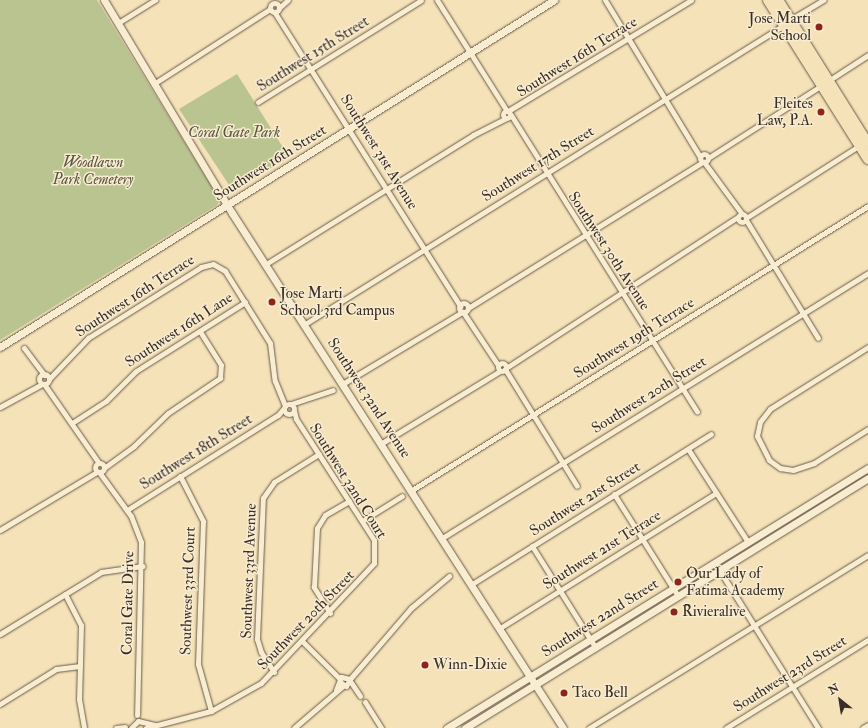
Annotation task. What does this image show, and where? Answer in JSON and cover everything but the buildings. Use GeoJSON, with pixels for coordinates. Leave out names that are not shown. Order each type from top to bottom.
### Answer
{"type":"FeatureCollection","features":[{"type":"Feature","properties":{"kind":"highway"},"geometry":{"type":"LineString","coordinates":[[768,0],[787,23],[825,83],[866,143],[868,159]]}},
{"type":"Feature","properties":{"kind":"highway"},"geometry":{"type":"LineString","coordinates":[[778,0],[787,23]]}},
{"type":"Feature","properties":{"kind":"street","name":"Southwest 32nd Avenue"},"geometry":{"type":"LineString","coordinates":[[104,0],[228,204],[344,383],[563,728]]}},
{"type":"Feature","properties":{"kind":"street"},"geometry":{"type":"LineString","coordinates":[[118,23],[156,0]]}},
{"type":"Feature","properties":{"kind":"street","name":"Southwest 15th Street"},"geometry":{"type":"LineString","coordinates":[[258,102],[421,0]]}},
{"type":"Feature","properties":{"kind":"street","name":"Southwest 30th Avenue"},"geometry":{"type":"LineString","coordinates":[[438,0],[501,105],[697,412]]}},
{"type":"Feature","properties":{"kind":"street","name":"Southwest 16th Street"},"geometry":{"type":"LineString","coordinates":[[0,346],[554,0]]}},
{"type":"Feature","properties":{"kind":"street"},"geometry":{"type":"LineString","coordinates":[[605,0],[818,338]]}},
{"type":"Feature","properties":{"kind":"street","name":"Southwest 16th Terrace"},"geometry":{"type":"LineString","coordinates":[[266,264],[691,0]]}},
{"type":"Feature","properties":{"kind":"street","name":"Southwest 17th Street"},"geometry":{"type":"LineString","coordinates":[[305,324],[823,0]]}},
{"type":"Feature","properties":{"kind":"street"},"geometry":{"type":"LineString","coordinates":[[155,83],[286,1]]}},
{"type":"Feature","properties":{"kind":"street","name":"Southwest 31st Avenue"},"geometry":{"type":"LineString","coordinates":[[275,9],[463,308]]}},
{"type":"Feature","properties":{"kind":"street"},"geometry":{"type":"LineString","coordinates":[[344,383],[868,55]]}},
{"type":"Feature","properties":{"kind":"street"},"geometry":{"type":"LineString","coordinates":[[382,443],[742,217],[866,143]]}},
{"type":"Feature","properties":{"kind":"street","name":"Southwest 19th Terrace"},"geometry":{"type":"LineString","coordinates":[[412,490],[868,206]]}},
{"type":"Feature","properties":{"kind":"street","name":"Southwest 16th Terrace"},"geometry":{"type":"LineString","coordinates":[[0,407],[54,373],[88,338],[201,267],[216,265],[225,271],[245,302]]}},
{"type":"Feature","properties":{"kind":"street","name":"Southwest 20th Street"},"geometry":{"type":"LineString","coordinates":[[442,538],[868,273]]}},
{"type":"Feature","properties":{"kind":"street"},"geometry":{"type":"LineString","coordinates":[[245,302],[272,348],[275,381],[282,396],[290,407]]}},
{"type":"Feature","properties":{"kind":"street","name":"Southwest 16th Lane"},"geometry":{"type":"LineString","coordinates":[[72,423],[106,401],[136,371],[245,302]]}},
{"type":"Feature","properties":{"kind":"street"},"geometry":{"type":"LineString","coordinates":[[463,308],[577,486]]}},
{"type":"Feature","properties":{"kind":"street"},"geometry":{"type":"LineString","coordinates":[[0,530],[109,462],[221,376],[220,362],[200,331]]}},
{"type":"Feature","properties":{"kind":"street"},"geometry":{"type":"LineString","coordinates":[[868,347],[770,409],[757,431],[763,454],[775,466],[798,469],[868,429]]}},
{"type":"Feature","properties":{"kind":"street","name":"Coral Gate Drive"},"geometry":{"type":"LineString","coordinates":[[24,348],[127,510],[140,534],[143,566],[137,715]]}},
{"type":"Feature","properties":{"kind":"street"},"geometry":{"type":"LineString","coordinates":[[288,413],[290,407],[332,390]]}},
{"type":"Feature","properties":{"kind":"street","name":"Southwest 18th Street"},"geometry":{"type":"LineString","coordinates":[[127,510],[290,407]]}},
{"type":"Feature","properties":{"kind":"street","name":"Southwest 32nd Court"},"geometry":{"type":"LineString","coordinates":[[290,407],[296,419],[362,521],[374,542],[376,556]]}},
{"type":"Feature","properties":{"kind":"street","name":"Southwest 18th Street"},"geometry":{"type":"LineString","coordinates":[[278,415],[288,413]]}},
{"type":"Feature","properties":{"kind":"street","name":"Southwest 32nd Court"},"geometry":{"type":"LineString","coordinates":[[288,413],[296,419]]}},
{"type":"Feature","properties":{"kind":"street","name":"Southwest 21st Street"},"geometry":{"type":"LineString","coordinates":[[472,584],[711,434]]}},
{"type":"Feature","properties":{"kind":"street"},"geometry":{"type":"LineString","coordinates":[[688,449],[752,550]]}},
{"type":"Feature","properties":{"kind":"street","name":"Southwest 33rd Avenue"},"geometry":{"type":"LineString","coordinates":[[274,672],[261,652],[257,639],[262,506],[266,491],[319,454]]}},
{"type":"Feature","properties":{"kind":"street"},"geometry":{"type":"LineString","coordinates":[[865,469],[868,479]]}},
{"type":"Feature","properties":{"kind":"street","name":"Southwest 22nd Street"},"geometry":{"type":"LineString","coordinates":[[447,728],[865,469]]}},
{"type":"Feature","properties":{"kind":"street","name":"Southwest 33rd Court"},"geometry":{"type":"LineString","coordinates":[[180,476],[203,521],[198,664],[211,710]]}},
{"type":"Feature","properties":{"kind":"street","name":"Southwest 22nd Street"},"geometry":{"type":"LineString","coordinates":[[465,728],[868,479]]}},
{"type":"Feature","properties":{"kind":"street"},"geometry":{"type":"LineString","coordinates":[[614,494],[678,596]]}},
{"type":"Feature","properties":{"kind":"street","name":"Southwest 21st Terrace"},"geometry":{"type":"LineString","coordinates":[[500,628],[716,494]]}},
{"type":"Feature","properties":{"kind":"street"},"geometry":{"type":"LineString","coordinates":[[362,521],[402,496]]}},
{"type":"Feature","properties":{"kind":"street"},"geometry":{"type":"LineString","coordinates":[[330,613],[314,590],[316,531],[325,515],[349,500]]}},
{"type":"Feature","properties":{"kind":"street"},"geometry":{"type":"LineString","coordinates":[[532,546],[595,647]]}},
{"type":"Feature","properties":{"kind":"street"},"geometry":{"type":"LineString","coordinates":[[589,728],[868,555]]}},
{"type":"Feature","properties":{"kind":"street","name":"Southwest 20th Street"},"geometry":{"type":"LineString","coordinates":[[146,728],[211,710],[238,698],[274,672],[367,573],[376,556]]}},
{"type":"Feature","properties":{"kind":"street"},"geometry":{"type":"LineString","coordinates":[[715,563],[818,728]]}},
{"type":"Feature","properties":{"kind":"street"},"geometry":{"type":"LineString","coordinates":[[0,634],[104,571],[143,566]]}},
{"type":"Feature","properties":{"kind":"street"},"geometry":{"type":"LineString","coordinates":[[294,728],[336,690],[418,602],[449,576]]}},
{"type":"Feature","properties":{"kind":"street"},"geometry":{"type":"LineString","coordinates":[[65,594],[80,621],[79,705],[84,728]]}},
{"type":"Feature","properties":{"kind":"street","name":"Southwest 23rd Street"},"geometry":{"type":"LineString","coordinates":[[726,728],[868,640]]}},
{"type":"Feature","properties":{"kind":"street"},"geometry":{"type":"LineString","coordinates":[[303,642],[345,680],[360,696]]}},
{"type":"Feature","properties":{"kind":"street"},"geometry":{"type":"LineString","coordinates":[[0,704],[56,669],[80,666]]}},
{"type":"Feature","properties":{"kind":"street"},"geometry":{"type":"LineString","coordinates":[[365,702],[381,728]]}},
{"type":"Feature","properties":{"kind":"street","name":"Southwest 20th Street"},"geometry":{"type":"LineString","coordinates":[[132,725],[156,725]]}},
{"type":"Feature","properties":{"kind":"street"},"geometry":{"type":"LineString","coordinates":[[863,728],[868,725]]}},
{"type":"Feature","properties":{"kind":"street"},"geometry":{"type":"LineString","coordinates":[[116,728],[125,727]]}},
{"type":"Feature","properties":{"kind":"green space","name":"Woodlawn Park Cemetery"},"geometry":{"type":"Polygon","coordinates":[[[0,0],[97,0],[220,200],[217,205],[0,340],[0,0]]]}},
{"type":"Feature","properties":{"kind":"green space","name":"Coral Gate Park"},"geometry":{"type":"Polygon","coordinates":[[[237,74],[289,157],[233,191],[179,109],[237,74]]]}},
{"type":"Feature","properties":{"kind":"place","name":"Jose Marti School"},"geometry":{"type":"Point","coordinates":[819,27]}},
{"type":"Feature","properties":{"kind":"place","name":"Fleites Law, P.A."},"geometry":{"type":"Point","coordinates":[821,112]}},
{"type":"Feature","properties":{"kind":"place","name":"Jose Marti School 3rd Campus"},"geometry":{"type":"Point","coordinates":[272,302]}},
{"type":"Feature","properties":{"kind":"place","name":"Our Lady of Fatima Academy"},"geometry":{"type":"Point","coordinates":[678,582]}},
{"type":"Feature","properties":{"kind":"place","name":"Rivieralive"},"geometry":{"type":"Point","coordinates":[674,612]}},
{"type":"Feature","properties":{"kind":"place","name":"Winn-Dixie"},"geometry":{"type":"Point","coordinates":[425,665]}},
{"type":"Feature","properties":{"kind":"place","name":"Taco Bell"},"geometry":{"type":"Point","coordinates":[564,693]}}]}
